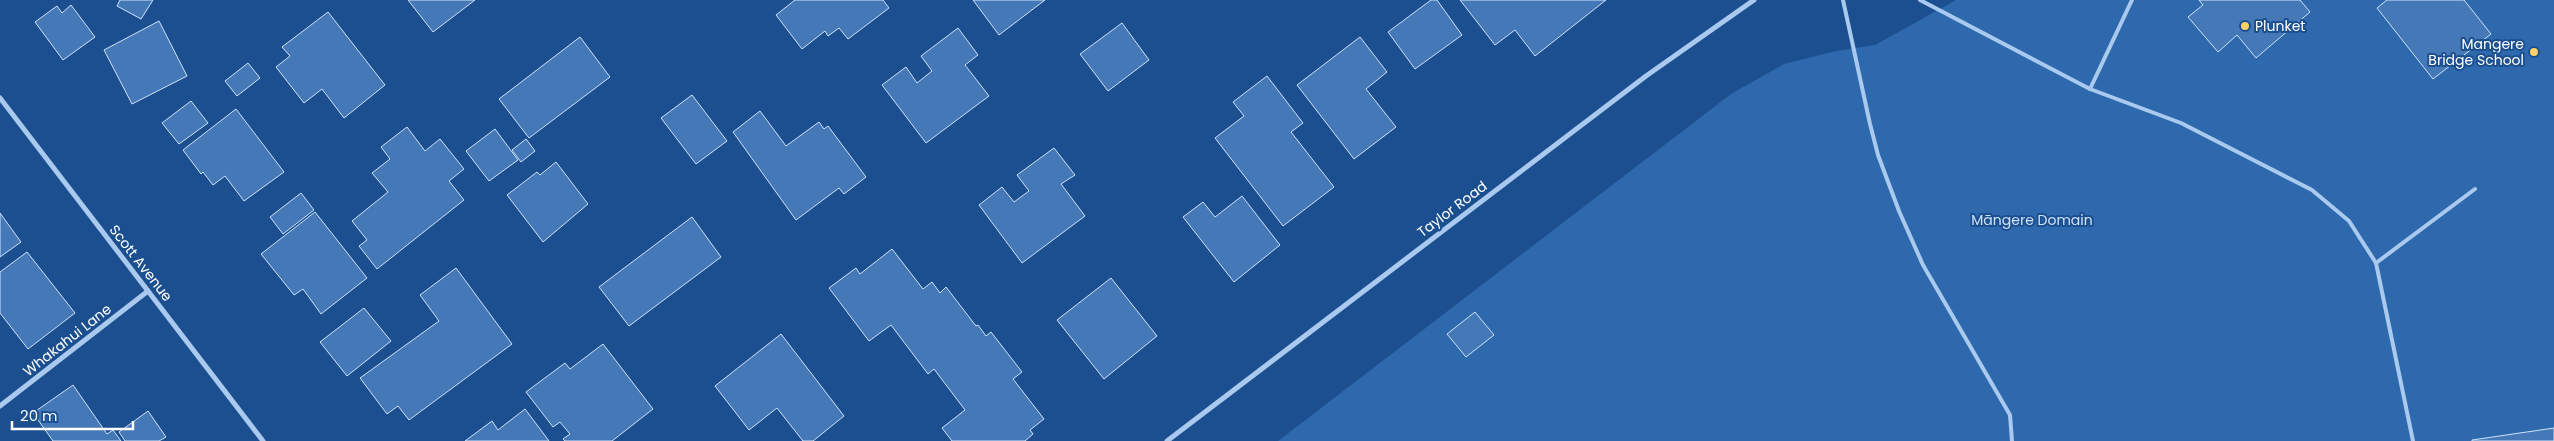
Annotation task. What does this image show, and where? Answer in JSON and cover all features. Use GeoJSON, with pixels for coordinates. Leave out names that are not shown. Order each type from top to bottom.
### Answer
{"type":"FeatureCollection","features":[{"type":"Feature","properties":{"kind":"street","name":"Taylor Road"},"geometry":{"type":"LineString","coordinates":[[1167,441],[1631,87],[1754,0]]}},
{"type":"Feature","properties":{"kind":"street","name":"Scott Avenue"},"geometry":{"type":"LineString","coordinates":[[0,98],[263,441]]}},
{"type":"Feature","properties":{"kind":"street","name":"Whakahui Lane"},"geometry":{"type":"LineString","coordinates":[[0,406],[148,291]]}},
{"type":"Feature","properties":{"kind":"lane"},"geometry":{"type":"LineString","coordinates":[[1843,0],[1874,140],[1899,211],[1923,265],[2010,415],[2012,441]]}},
{"type":"Feature","properties":{"kind":"lane"},"geometry":{"type":"LineString","coordinates":[[1920,0],[2090,90],[2181,123],[2312,190],[2349,221],[2376,263],[2413,441]]}},
{"type":"Feature","properties":{"kind":"lane"},"geometry":{"type":"LineString","coordinates":[[2090,90],[2132,0]]}},
{"type":"Feature","properties":{"kind":"lane"},"geometry":{"type":"LineString","coordinates":[[2376,263],[2475,189]]}},
{"type":"Feature","properties":{"kind":"green space","name":"Māngere Domain"},"geometry":{"type":"Polygon","coordinates":[[[1956,0],[2554,0],[2554,441],[1278,441],[1731,94],[1784,64],[1836,51],[1875,45],[1956,0]]]}},
{"type":"Feature","properties":{"kind":"building"},"geometry":{"type":"Polygon","coordinates":[[[120,0],[153,0],[141,19],[117,6],[120,0]]]}},
{"type":"Feature","properties":{"kind":"building"},"geometry":{"type":"Polygon","coordinates":[[[408,0],[475,0],[433,32],[408,0]]]}},
{"type":"Feature","properties":{"kind":"building"},"geometry":{"type":"Polygon","coordinates":[[[795,0],[883,0],[889,8],[848,39],[839,28],[828,36],[825,31],[802,49],[776,15],[795,0]]]}},
{"type":"Feature","properties":{"kind":"building"},"geometry":{"type":"Polygon","coordinates":[[[973,0],[1045,0],[999,35],[973,0]]]}},
{"type":"Feature","properties":{"kind":"building"},"geometry":{"type":"Polygon","coordinates":[[[1431,0],[1437,0],[1462,35],[1415,69],[1388,32],[1431,0]]]}},
{"type":"Feature","properties":{"kind":"building"},"geometry":{"type":"Polygon","coordinates":[[[1460,0],[1606,0],[1535,56],[1515,30],[1495,45],[1460,0]]]}},
{"type":"Feature","properties":{"kind":"building","name":"Plunket"},"geometry":{"type":"Polygon","coordinates":[[[2199,0],[2300,0],[2310,12],[2256,58],[2237,35],[2218,52],[2188,17],[2203,5],[2199,0]]]}},
{"type":"Feature","properties":{"kind":"building"},"geometry":{"type":"Polygon","coordinates":[[[2387,0],[2464,0],[2491,34],[2433,79],[2377,8],[2387,0]]]}},
{"type":"Feature","properties":{"kind":"building"},"geometry":{"type":"Polygon","coordinates":[[[71,5],[95,37],[63,60],[35,22],[57,6],[62,13],[71,5]]]}},
{"type":"Feature","properties":{"kind":"building"},"geometry":{"type":"Polygon","coordinates":[[[328,12],[385,85],[344,118],[322,89],[304,103],[276,67],[290,56],[282,47],[328,12]]]}},
{"type":"Feature","properties":{"kind":"building"},"geometry":{"type":"Polygon","coordinates":[[[159,21],[187,76],[132,104],[104,50],[159,21]]]}},
{"type":"Feature","properties":{"kind":"building"},"geometry":{"type":"Polygon","coordinates":[[[1122,23],[1149,60],[1108,91],[1080,54],[1122,23]]]}},
{"type":"Feature","properties":{"kind":"building"},"geometry":{"type":"Polygon","coordinates":[[[958,28],[978,55],[965,65],[989,96],[926,143],[882,85],[906,67],[917,83],[932,71],[921,56],[958,28]]]}},
{"type":"Feature","properties":{"kind":"building"},"geometry":{"type":"Polygon","coordinates":[[[580,37],[610,77],[529,138],[499,99],[580,37]]]}},
{"type":"Feature","properties":{"kind":"building"},"geometry":{"type":"Polygon","coordinates":[[[1360,37],[1387,72],[1366,89],[1396,127],[1354,159],[1297,85],[1360,37]]]}},
{"type":"Feature","properties":{"kind":"building"},"geometry":{"type":"Polygon","coordinates":[[[248,63],[260,78],[237,96],[225,81],[248,63]]]}},
{"type":"Feature","properties":{"kind":"building"},"geometry":{"type":"Polygon","coordinates":[[[1267,76],[1303,123],[1291,132],[1334,187],[1283,226],[1215,138],[1244,116],[1233,102],[1267,76]]]}},
{"type":"Feature","properties":{"kind":"building"},"geometry":{"type":"Polygon","coordinates":[[[692,95],[727,141],[696,164],[661,118],[692,95]]]}},
{"type":"Feature","properties":{"kind":"building"},"geometry":{"type":"Polygon","coordinates":[[[191,101],[208,123],[179,144],[162,123],[191,101]]]}},
{"type":"Feature","properties":{"kind":"building"},"geometry":{"type":"Polygon","coordinates":[[[236,109],[284,172],[244,201],[225,176],[213,185],[203,172],[201,174],[183,150],[236,109]]]}},
{"type":"Feature","properties":{"kind":"building"},"geometry":{"type":"Polygon","coordinates":[[[760,111],[786,146],[819,122],[824,129],[828,126],[866,177],[844,194],[839,188],[796,220],[733,132],[760,111]]]}},
{"type":"Feature","properties":{"kind":"building"},"geometry":{"type":"Polygon","coordinates":[[[407,127],[425,151],[440,139],[464,169],[449,181],[464,200],[377,269],[359,246],[367,240],[352,221],[388,192],[372,173],[390,159],[381,147],[407,127]]]}},
{"type":"Feature","properties":{"kind":"building"},"geometry":{"type":"Polygon","coordinates":[[[495,129],[518,160],[489,181],[466,151],[495,129]]]}},
{"type":"Feature","properties":{"kind":"building"},"geometry":{"type":"Polygon","coordinates":[[[526,139],[535,151],[521,162],[512,150],[526,139]]]}},
{"type":"Feature","properties":{"kind":"building"},"geometry":{"type":"Polygon","coordinates":[[[1054,148],[1075,175],[1061,184],[1085,216],[1022,263],[979,205],[1002,187],[1014,202],[1029,191],[1017,175],[1054,148]]]}},
{"type":"Feature","properties":{"kind":"building"},"geometry":{"type":"Polygon","coordinates":[[[556,162],[588,204],[543,242],[507,195],[537,172],[540,175],[556,162]]]}},
{"type":"Feature","properties":{"kind":"building"},"geometry":{"type":"Polygon","coordinates":[[[301,193],[314,210],[283,234],[270,217],[301,193]]]}},
{"type":"Feature","properties":{"kind":"building"},"geometry":{"type":"Polygon","coordinates":[[[1242,196],[1280,245],[1234,282],[1183,217],[1203,202],[1215,217],[1242,196]]]}},
{"type":"Feature","properties":{"kind":"building"},"geometry":{"type":"Polygon","coordinates":[[[315,212],[367,278],[321,314],[303,289],[294,295],[261,254],[315,212]]]}},
{"type":"Feature","properties":{"kind":"building"},"geometry":{"type":"Polygon","coordinates":[[[0,213],[21,242],[0,257],[0,213]]]}},
{"type":"Feature","properties":{"kind":"building"},"geometry":{"type":"Polygon","coordinates":[[[692,217],[721,257],[629,326],[599,287],[692,217]]]}},
{"type":"Feature","properties":{"kind":"building"},"geometry":{"type":"Polygon","coordinates":[[[892,249],[923,289],[932,282],[940,293],[946,287],[976,326],[978,325],[986,336],[991,332],[1022,372],[1013,379],[1044,419],[1030,430],[1033,434],[1025,441],[952,441],[942,428],[965,410],[934,369],[928,374],[891,325],[869,341],[829,288],[856,268],[860,274],[892,249]]]}},
{"type":"Feature","properties":{"kind":"building"},"geometry":{"type":"Polygon","coordinates":[[[27,252],[75,313],[28,349],[0,313],[0,272],[27,252]]]}},
{"type":"Feature","properties":{"kind":"building"},"geometry":{"type":"Polygon","coordinates":[[[456,268],[512,344],[409,420],[398,406],[387,414],[360,378],[439,321],[420,295],[456,268]]]}},
{"type":"Feature","properties":{"kind":"building"},"geometry":{"type":"Polygon","coordinates":[[[1111,278],[1157,336],[1104,379],[1057,320],[1111,278]]]}},
{"type":"Feature","properties":{"kind":"building"},"geometry":{"type":"Polygon","coordinates":[[[364,308],[391,341],[347,376],[320,342],[364,308]]]}},
{"type":"Feature","properties":{"kind":"building"},"geometry":{"type":"Polygon","coordinates":[[[1475,312],[1494,335],[1466,357],[1447,334],[1475,312]]]}},
{"type":"Feature","properties":{"kind":"building"},"geometry":{"type":"Polygon","coordinates":[[[781,334],[844,416],[813,441],[803,441],[777,408],[749,430],[715,386],[781,334]]]}},
{"type":"Feature","properties":{"kind":"building"},"geometry":{"type":"Polygon","coordinates":[[[603,344],[653,409],[612,441],[565,441],[563,439],[570,434],[560,422],[553,427],[526,392],[565,363],[570,369],[603,344]]]}},
{"type":"Feature","properties":{"kind":"building"},"geometry":{"type":"Polygon","coordinates":[[[73,385],[107,434],[113,430],[121,441],[53,441],[33,413],[73,385]]]}},
{"type":"Feature","properties":{"kind":"building"},"geometry":{"type":"Polygon","coordinates":[[[525,409],[549,441],[465,441],[492,421],[498,430],[525,409]]]}},
{"type":"Feature","properties":{"kind":"building"},"geometry":{"type":"Polygon","coordinates":[[[148,411],[166,437],[159,441],[125,441],[119,432],[148,411]]]}},
{"type":"Feature","properties":{"kind":"building"},"geometry":{"type":"Polygon","coordinates":[[[2554,428],[2554,441],[2472,441],[2472,440],[2554,428]]]}},
{"type":"Feature","properties":{"kind":"place","name":"Plunket"},"geometry":{"type":"Point","coordinates":[2245,26]}},
{"type":"Feature","properties":{"kind":"place","name":"Mangere Bridge School"},"geometry":{"type":"Point","coordinates":[2534,52]}}]}
